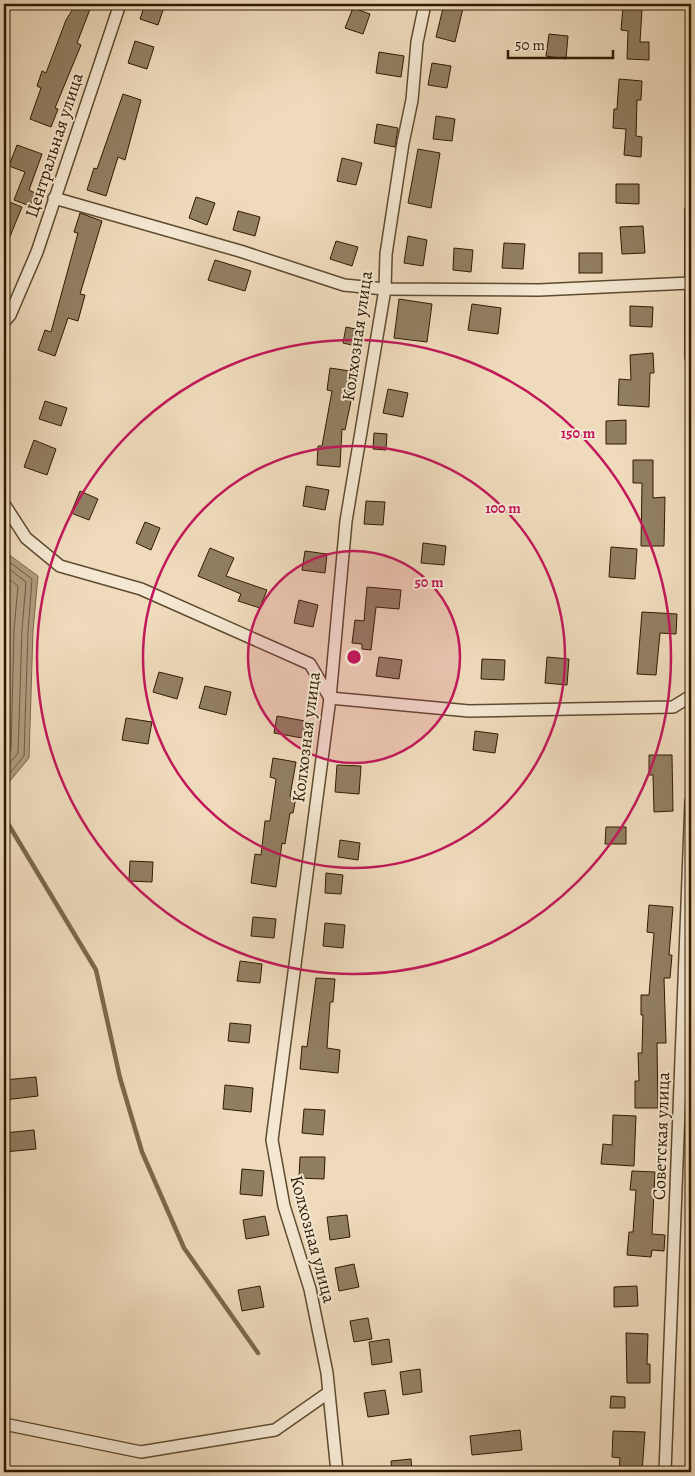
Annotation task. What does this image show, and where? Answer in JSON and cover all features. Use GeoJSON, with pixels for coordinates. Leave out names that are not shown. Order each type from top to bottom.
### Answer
{"type":"FeatureCollection","features":[{"type":"Feature","properties":{"kind":"street","name":"Центральная улица"},"geometry":{"type":"LineString","coordinates":[[4,322],[10,315],[37,252],[120,4]]}},
{"type":"Feature","properties":{"kind":"street","name":"Колхозная улица"},"geometry":{"type":"LineString","coordinates":[[337,1472],[328,1393],[328,1373],[310,1288],[284,1206],[272,1140],[330,698],[346,521],[384,289],[386,254],[403,143],[412,100],[417,42],[424,4]]}},
{"type":"Feature","properties":{"kind":"street"},"geometry":{"type":"LineString","coordinates":[[54,198],[240,251],[344,285],[384,289],[539,290],[690,283]]}},
{"type":"Feature","properties":{"kind":"street"},"geometry":{"type":"LineString","coordinates":[[691,210],[691,357]]}},
{"type":"Feature","properties":{"kind":"street"},"geometry":{"type":"LineString","coordinates":[[4,504],[26,538],[60,566],[141,589],[310,664],[330,698],[469,711],[673,707],[691,696]]}},
{"type":"Feature","properties":{"kind":"street","name":"Советская улица"},"geometry":{"type":"LineString","coordinates":[[665,1472],[691,801]]}},
{"type":"Feature","properties":{"kind":"street"},"geometry":{"type":"LineString","coordinates":[[4,1424],[141,1452],[275,1430],[328,1393]]}},
{"type":"Feature","properties":{"kind":"water"},"geometry":{"type":"Polygon","coordinates":[[[4,551],[38,576],[33,631],[29,758],[4,788],[4,551]]]}},
{"type":"Feature","properties":{"kind":"building"},"geometry":{"type":"Polygon","coordinates":[[[76,4],[92,4],[77,43],[81,45],[55,108],[58,109],[51,127],[30,119],[41,88],[37,86],[42,71],[46,73],[66,20],[76,4]]]}},
{"type":"Feature","properties":{"kind":"building"},"geometry":{"type":"Polygon","coordinates":[[[145,4],[163,10],[158,25],[140,19],[145,4]]]}},
{"type":"Feature","properties":{"kind":"building"},"geometry":{"type":"Polygon","coordinates":[[[444,4],[464,4],[455,42],[436,37],[444,4]]]}},
{"type":"Feature","properties":{"kind":"building"},"geometry":{"type":"Polygon","coordinates":[[[623,7],[642,9],[640,42],[649,42],[649,60],[627,59],[628,31],[621,30],[623,7]]]}},
{"type":"Feature","properties":{"kind":"building"},"geometry":{"type":"Polygon","coordinates":[[[353,8],[370,14],[363,34],[345,28],[353,8]]]}},
{"type":"Feature","properties":{"kind":"building"},"geometry":{"type":"Polygon","coordinates":[[[549,34],[568,36],[566,59],[546,56],[549,34]]]}},
{"type":"Feature","properties":{"kind":"building"},"geometry":{"type":"Polygon","coordinates":[[[135,41],[154,47],[147,69],[128,63],[135,41]]]}},
{"type":"Feature","properties":{"kind":"building"},"geometry":{"type":"Polygon","coordinates":[[[379,52],[404,56],[401,77],[376,73],[379,52]]]}},
{"type":"Feature","properties":{"kind":"building"},"geometry":{"type":"Polygon","coordinates":[[[432,63],[451,66],[447,88],[428,85],[432,63]]]}},
{"type":"Feature","properties":{"kind":"building"},"geometry":{"type":"Polygon","coordinates":[[[619,79],[642,81],[641,100],[637,100],[636,136],[642,137],[641,157],[624,155],[626,129],[613,128],[614,109],[617,109],[619,79]]]}},
{"type":"Feature","properties":{"kind":"building"},"geometry":{"type":"Polygon","coordinates":[[[123,94],[141,100],[125,160],[118,157],[106,196],[87,190],[94,168],[97,169],[123,94]]]}},
{"type":"Feature","properties":{"kind":"building"},"geometry":{"type":"Polygon","coordinates":[[[436,116],[455,119],[452,141],[433,139],[436,116]]]}},
{"type":"Feature","properties":{"kind":"building"},"geometry":{"type":"Polygon","coordinates":[[[377,124],[398,128],[395,147],[374,143],[377,124]]]}},
{"type":"Feature","properties":{"kind":"building"},"geometry":{"type":"Polygon","coordinates":[[[17,145],[42,154],[29,190],[35,193],[30,206],[14,200],[25,172],[9,166],[17,145]]]}},
{"type":"Feature","properties":{"kind":"building"},"geometry":{"type":"Polygon","coordinates":[[[418,149],[440,153],[431,208],[408,203],[418,149]]]}},
{"type":"Feature","properties":{"kind":"building"},"geometry":{"type":"Polygon","coordinates":[[[342,158],[362,163],[356,185],[337,181],[342,158]]]}},
{"type":"Feature","properties":{"kind":"building"},"geometry":{"type":"Polygon","coordinates":[[[616,184],[639,184],[639,204],[616,203],[616,184]]]}},
{"type":"Feature","properties":{"kind":"building"},"geometry":{"type":"Polygon","coordinates":[[[196,197],[215,203],[207,225],[189,218],[196,197]]]}},
{"type":"Feature","properties":{"kind":"building"},"geometry":{"type":"Polygon","coordinates":[[[4,200],[22,207],[4,251],[4,200]]]}},
{"type":"Feature","properties":{"kind":"building"},"geometry":{"type":"Polygon","coordinates":[[[238,211],[260,217],[255,236],[233,230],[238,211]]]}},
{"type":"Feature","properties":{"kind":"building"},"geometry":{"type":"Polygon","coordinates":[[[80,213],[102,221],[80,294],[85,295],[78,321],[68,318],[55,356],[38,350],[45,330],[51,332],[78,233],[74,232],[80,213]]]}},
{"type":"Feature","properties":{"kind":"building"},"geometry":{"type":"Polygon","coordinates":[[[643,226],[645,253],[622,254],[620,227],[643,226]]]}},
{"type":"Feature","properties":{"kind":"building"},"geometry":{"type":"Polygon","coordinates":[[[408,236],[427,240],[423,266],[404,263],[408,236]]]}},
{"type":"Feature","properties":{"kind":"building"},"geometry":{"type":"Polygon","coordinates":[[[336,241],[358,247],[352,266],[330,259],[336,241]]]}},
{"type":"Feature","properties":{"kind":"building"},"geometry":{"type":"Polygon","coordinates":[[[504,243],[525,244],[523,269],[502,268],[504,243]]]}},
{"type":"Feature","properties":{"kind":"building"},"geometry":{"type":"Polygon","coordinates":[[[454,248],[473,250],[471,272],[453,270],[454,248]]]}},
{"type":"Feature","properties":{"kind":"building"},"geometry":{"type":"Polygon","coordinates":[[[579,253],[602,253],[602,273],[579,273],[579,253]]]}},
{"type":"Feature","properties":{"kind":"building"},"geometry":{"type":"Polygon","coordinates":[[[215,260],[251,271],[245,291],[208,280],[215,260]]]}},
{"type":"Feature","properties":{"kind":"building"},"geometry":{"type":"Polygon","coordinates":[[[399,299],[432,304],[427,342],[394,338],[399,299]]]}},
{"type":"Feature","properties":{"kind":"building"},"geometry":{"type":"Polygon","coordinates":[[[472,304],[501,308],[498,334],[468,330],[472,304]]]}},
{"type":"Feature","properties":{"kind":"building"},"geometry":{"type":"Polygon","coordinates":[[[630,306],[653,307],[652,327],[630,326],[630,306]]]}},
{"type":"Feature","properties":{"kind":"building"},"geometry":{"type":"Polygon","coordinates":[[[346,327],[360,330],[356,346],[343,343],[346,327]]]}},
{"type":"Feature","properties":{"kind":"building"},"geometry":{"type":"Polygon","coordinates":[[[653,353],[654,373],[650,373],[649,407],[618,405],[619,379],[631,380],[630,355],[653,353]]]}},
{"type":"Feature","properties":{"kind":"building"},"geometry":{"type":"Polygon","coordinates":[[[330,368],[357,372],[345,430],[342,429],[340,467],[317,465],[318,446],[322,446],[332,391],[327,390],[330,368]]]}},
{"type":"Feature","properties":{"kind":"building"},"geometry":{"type":"Polygon","coordinates":[[[388,389],[408,393],[403,417],[383,413],[388,389]]]}},
{"type":"Feature","properties":{"kind":"building"},"geometry":{"type":"Polygon","coordinates":[[[45,401],[67,408],[61,426],[39,419],[45,401]]]}},
{"type":"Feature","properties":{"kind":"building"},"geometry":{"type":"Polygon","coordinates":[[[626,420],[626,444],[606,444],[606,421],[626,420]]]}},
{"type":"Feature","properties":{"kind":"building"},"geometry":{"type":"Polygon","coordinates":[[[374,433],[387,434],[386,450],[373,449],[374,433]]]}},
{"type":"Feature","properties":{"kind":"building"},"geometry":{"type":"Polygon","coordinates":[[[34,440],[56,449],[47,475],[24,467],[34,440]]]}},
{"type":"Feature","properties":{"kind":"building"},"geometry":{"type":"Polygon","coordinates":[[[633,460],[653,460],[653,498],[665,497],[664,546],[641,546],[642,483],[633,483],[633,460]]]}},
{"type":"Feature","properties":{"kind":"building"},"geometry":{"type":"Polygon","coordinates":[[[306,486],[329,490],[325,510],[303,506],[306,486]]]}},
{"type":"Feature","properties":{"kind":"building"},"geometry":{"type":"Polygon","coordinates":[[[80,491],[98,499],[89,520],[71,513],[80,491]]]}},
{"type":"Feature","properties":{"kind":"building"},"geometry":{"type":"Polygon","coordinates":[[[366,501],[385,502],[383,525],[364,524],[366,501]]]}},
{"type":"Feature","properties":{"kind":"building"},"geometry":{"type":"Polygon","coordinates":[[[145,522],[160,528],[151,550],[136,543],[145,522]]]}},
{"type":"Feature","properties":{"kind":"building"},"geometry":{"type":"Polygon","coordinates":[[[423,543],[446,546],[444,565],[421,563],[423,543]]]}},
{"type":"Feature","properties":{"kind":"building"},"geometry":{"type":"Polygon","coordinates":[[[611,547],[637,549],[635,579],[609,577],[611,547]]]}},
{"type":"Feature","properties":{"kind":"building"},"geometry":{"type":"Polygon","coordinates":[[[210,548],[234,558],[226,576],[267,590],[260,608],[238,601],[241,594],[198,576],[210,548]]]}},
{"type":"Feature","properties":{"kind":"building"},"geometry":{"type":"Polygon","coordinates":[[[305,551],[327,554],[325,573],[302,570],[305,551]]]}},
{"type":"Feature","properties":{"kind":"building"},"geometry":{"type":"Polygon","coordinates":[[[367,587],[401,590],[399,609],[376,607],[371,650],[362,649],[362,644],[352,643],[355,620],[364,621],[367,587]]]}},
{"type":"Feature","properties":{"kind":"building"},"geometry":{"type":"Polygon","coordinates":[[[299,600],[318,605],[313,627],[294,623],[299,600]]]}},
{"type":"Feature","properties":{"kind":"building"},"geometry":{"type":"Polygon","coordinates":[[[642,612],[677,614],[676,634],[660,633],[656,675],[637,674],[642,612]]]}},
{"type":"Feature","properties":{"kind":"building"},"geometry":{"type":"Polygon","coordinates":[[[379,657],[402,660],[399,679],[376,676],[379,657]]]}},
{"type":"Feature","properties":{"kind":"building"},"geometry":{"type":"Polygon","coordinates":[[[547,657],[569,659],[567,685],[545,683],[547,657]]]}},
{"type":"Feature","properties":{"kind":"building"},"geometry":{"type":"Polygon","coordinates":[[[482,659],[505,660],[504,680],[481,679],[482,659]]]}},
{"type":"Feature","properties":{"kind":"building"},"geometry":{"type":"Polygon","coordinates":[[[159,672],[183,678],[177,699],[153,692],[159,672]]]}},
{"type":"Feature","properties":{"kind":"building"},"geometry":{"type":"Polygon","coordinates":[[[205,686],[231,692],[226,715],[199,708],[205,686]]]}},
{"type":"Feature","properties":{"kind":"building"},"geometry":{"type":"Polygon","coordinates":[[[277,716],[311,722],[308,739],[274,733],[277,716]]]}},
{"type":"Feature","properties":{"kind":"building"},"geometry":{"type":"Polygon","coordinates":[[[126,718],[152,722],[148,744],[122,740],[126,718]]]}},
{"type":"Feature","properties":{"kind":"building"},"geometry":{"type":"Polygon","coordinates":[[[475,731],[498,734],[495,753],[473,750],[475,731]]]}},
{"type":"Feature","properties":{"kind":"building"},"geometry":{"type":"Polygon","coordinates":[[[649,755],[672,755],[673,811],[654,812],[653,775],[649,775],[649,755]]]}},
{"type":"Feature","properties":{"kind":"building"},"geometry":{"type":"Polygon","coordinates":[[[273,758],[296,762],[290,796],[296,797],[293,813],[290,813],[285,844],[282,843],[276,887],[251,883],[255,854],[261,855],[265,821],[270,821],[276,779],[270,777],[273,758]]]}},
{"type":"Feature","properties":{"kind":"building"},"geometry":{"type":"Polygon","coordinates":[[[337,765],[361,766],[359,794],[335,792],[337,765]]]}},
{"type":"Feature","properties":{"kind":"building"},"geometry":{"type":"Polygon","coordinates":[[[606,827],[626,827],[626,844],[605,844],[606,827]]]}},
{"type":"Feature","properties":{"kind":"building"},"geometry":{"type":"Polygon","coordinates":[[[340,840],[360,843],[358,860],[338,857],[340,840]]]}},
{"type":"Feature","properties":{"kind":"building"},"geometry":{"type":"Polygon","coordinates":[[[130,861],[153,862],[152,882],[129,881],[130,861]]]}},
{"type":"Feature","properties":{"kind":"building"},"geometry":{"type":"Polygon","coordinates":[[[326,873],[343,875],[341,894],[325,893],[326,873]]]}},
{"type":"Feature","properties":{"kind":"building"},"geometry":{"type":"Polygon","coordinates":[[[649,905],[673,907],[669,955],[672,955],[670,978],[664,978],[666,1043],[657,1043],[658,1108],[635,1108],[635,1081],[639,1081],[638,1053],[642,1053],[643,1015],[641,1015],[641,995],[649,995],[654,933],[647,932],[649,905]]]}},
{"type":"Feature","properties":{"kind":"building"},"geometry":{"type":"Polygon","coordinates":[[[253,917],[276,919],[274,938],[251,936],[253,917]]]}},
{"type":"Feature","properties":{"kind":"building"},"geometry":{"type":"Polygon","coordinates":[[[325,923],[345,925],[343,948],[323,946],[325,923]]]}},
{"type":"Feature","properties":{"kind":"building"},"geometry":{"type":"Polygon","coordinates":[[[240,961],[262,964],[260,983],[237,981],[240,961]]]}},
{"type":"Feature","properties":{"kind":"building"},"geometry":{"type":"Polygon","coordinates":[[[316,978],[335,979],[333,1002],[330,1002],[327,1048],[340,1050],[338,1073],[300,1069],[302,1046],[307,1047],[316,978]]]}},
{"type":"Feature","properties":{"kind":"building"},"geometry":{"type":"Polygon","coordinates":[[[230,1023],[251,1025],[249,1043],[228,1041],[230,1023]]]}},
{"type":"Feature","properties":{"kind":"building"},"geometry":{"type":"Polygon","coordinates":[[[36,1077],[38,1096],[4,1100],[4,1080],[36,1077]]]}},
{"type":"Feature","properties":{"kind":"building"},"geometry":{"type":"Polygon","coordinates":[[[225,1085],[253,1088],[251,1112],[223,1109],[225,1085]]]}},
{"type":"Feature","properties":{"kind":"building"},"geometry":{"type":"Polygon","coordinates":[[[304,1109],[325,1110],[323,1135],[302,1133],[304,1109]]]}},
{"type":"Feature","properties":{"kind":"building"},"geometry":{"type":"Polygon","coordinates":[[[613,1115],[636,1116],[634,1166],[601,1164],[603,1144],[612,1145],[613,1115]]]}},
{"type":"Feature","properties":{"kind":"building"},"geometry":{"type":"Polygon","coordinates":[[[34,1130],[36,1149],[4,1152],[4,1133],[34,1130]]]}},
{"type":"Feature","properties":{"kind":"building"},"geometry":{"type":"Polygon","coordinates":[[[300,1157],[325,1157],[324,1179],[299,1178],[300,1157]]]}},
{"type":"Feature","properties":{"kind":"building"},"geometry":{"type":"Polygon","coordinates":[[[242,1169],[264,1171],[262,1196],[240,1194],[242,1169]]]}},
{"type":"Feature","properties":{"kind":"building"},"geometry":{"type":"Polygon","coordinates":[[[632,1171],[655,1172],[652,1234],[665,1235],[664,1251],[652,1250],[651,1257],[627,1255],[629,1232],[633,1232],[636,1190],[630,1190],[632,1171]]]}},
{"type":"Feature","properties":{"kind":"building"},"geometry":{"type":"Polygon","coordinates":[[[347,1215],[350,1237],[330,1240],[327,1217],[347,1215]]]}},
{"type":"Feature","properties":{"kind":"building"},"geometry":{"type":"Polygon","coordinates":[[[265,1216],[269,1235],[246,1239],[243,1220],[265,1216]]]}},
{"type":"Feature","properties":{"kind":"building"},"geometry":{"type":"Polygon","coordinates":[[[354,1264],[359,1287],[339,1291],[335,1268],[354,1264]]]}},
{"type":"Feature","properties":{"kind":"building"},"geometry":{"type":"Polygon","coordinates":[[[260,1286],[264,1307],[242,1311],[238,1290],[260,1286]]]}},
{"type":"Feature","properties":{"kind":"building"},"geometry":{"type":"Polygon","coordinates":[[[637,1286],[638,1306],[614,1307],[614,1287],[637,1286]]]}},
{"type":"Feature","properties":{"kind":"building"},"geometry":{"type":"Polygon","coordinates":[[[368,1318],[372,1339],[354,1342],[350,1321],[368,1318]]]}},
{"type":"Feature","properties":{"kind":"building"},"geometry":{"type":"Polygon","coordinates":[[[626,1333],[648,1334],[647,1364],[650,1364],[650,1383],[627,1383],[626,1333]]]}},
{"type":"Feature","properties":{"kind":"building"},"geometry":{"type":"Polygon","coordinates":[[[389,1339],[392,1362],[372,1365],[369,1342],[389,1339]]]}},
{"type":"Feature","properties":{"kind":"building"},"geometry":{"type":"Polygon","coordinates":[[[420,1369],[422,1392],[403,1395],[400,1372],[420,1369]]]}},
{"type":"Feature","properties":{"kind":"building"},"geometry":{"type":"Polygon","coordinates":[[[385,1390],[389,1414],[368,1417],[364,1393],[385,1390]]]}},
{"type":"Feature","properties":{"kind":"building"},"geometry":{"type":"Polygon","coordinates":[[[611,1396],[625,1397],[625,1408],[610,1408],[611,1396]]]}},
{"type":"Feature","properties":{"kind":"building"},"geometry":{"type":"Polygon","coordinates":[[[520,1430],[522,1450],[472,1455],[470,1436],[520,1430]]]}},
{"type":"Feature","properties":{"kind":"building"},"geometry":{"type":"Polygon","coordinates":[[[613,1431],[645,1432],[642,1472],[619,1472],[620,1458],[612,1457],[613,1431]]]}},
{"type":"Feature","properties":{"kind":"building"},"geometry":{"type":"Polygon","coordinates":[[[411,1459],[412,1472],[392,1472],[391,1461],[411,1459]]]}},
{"type":"Feature","properties":{"kind":"waterway"},"geometry":{"type":"LineString","coordinates":[[4,817],[96,970],[120,1078],[142,1152],[184,1248],[258,1353]]}}]}
